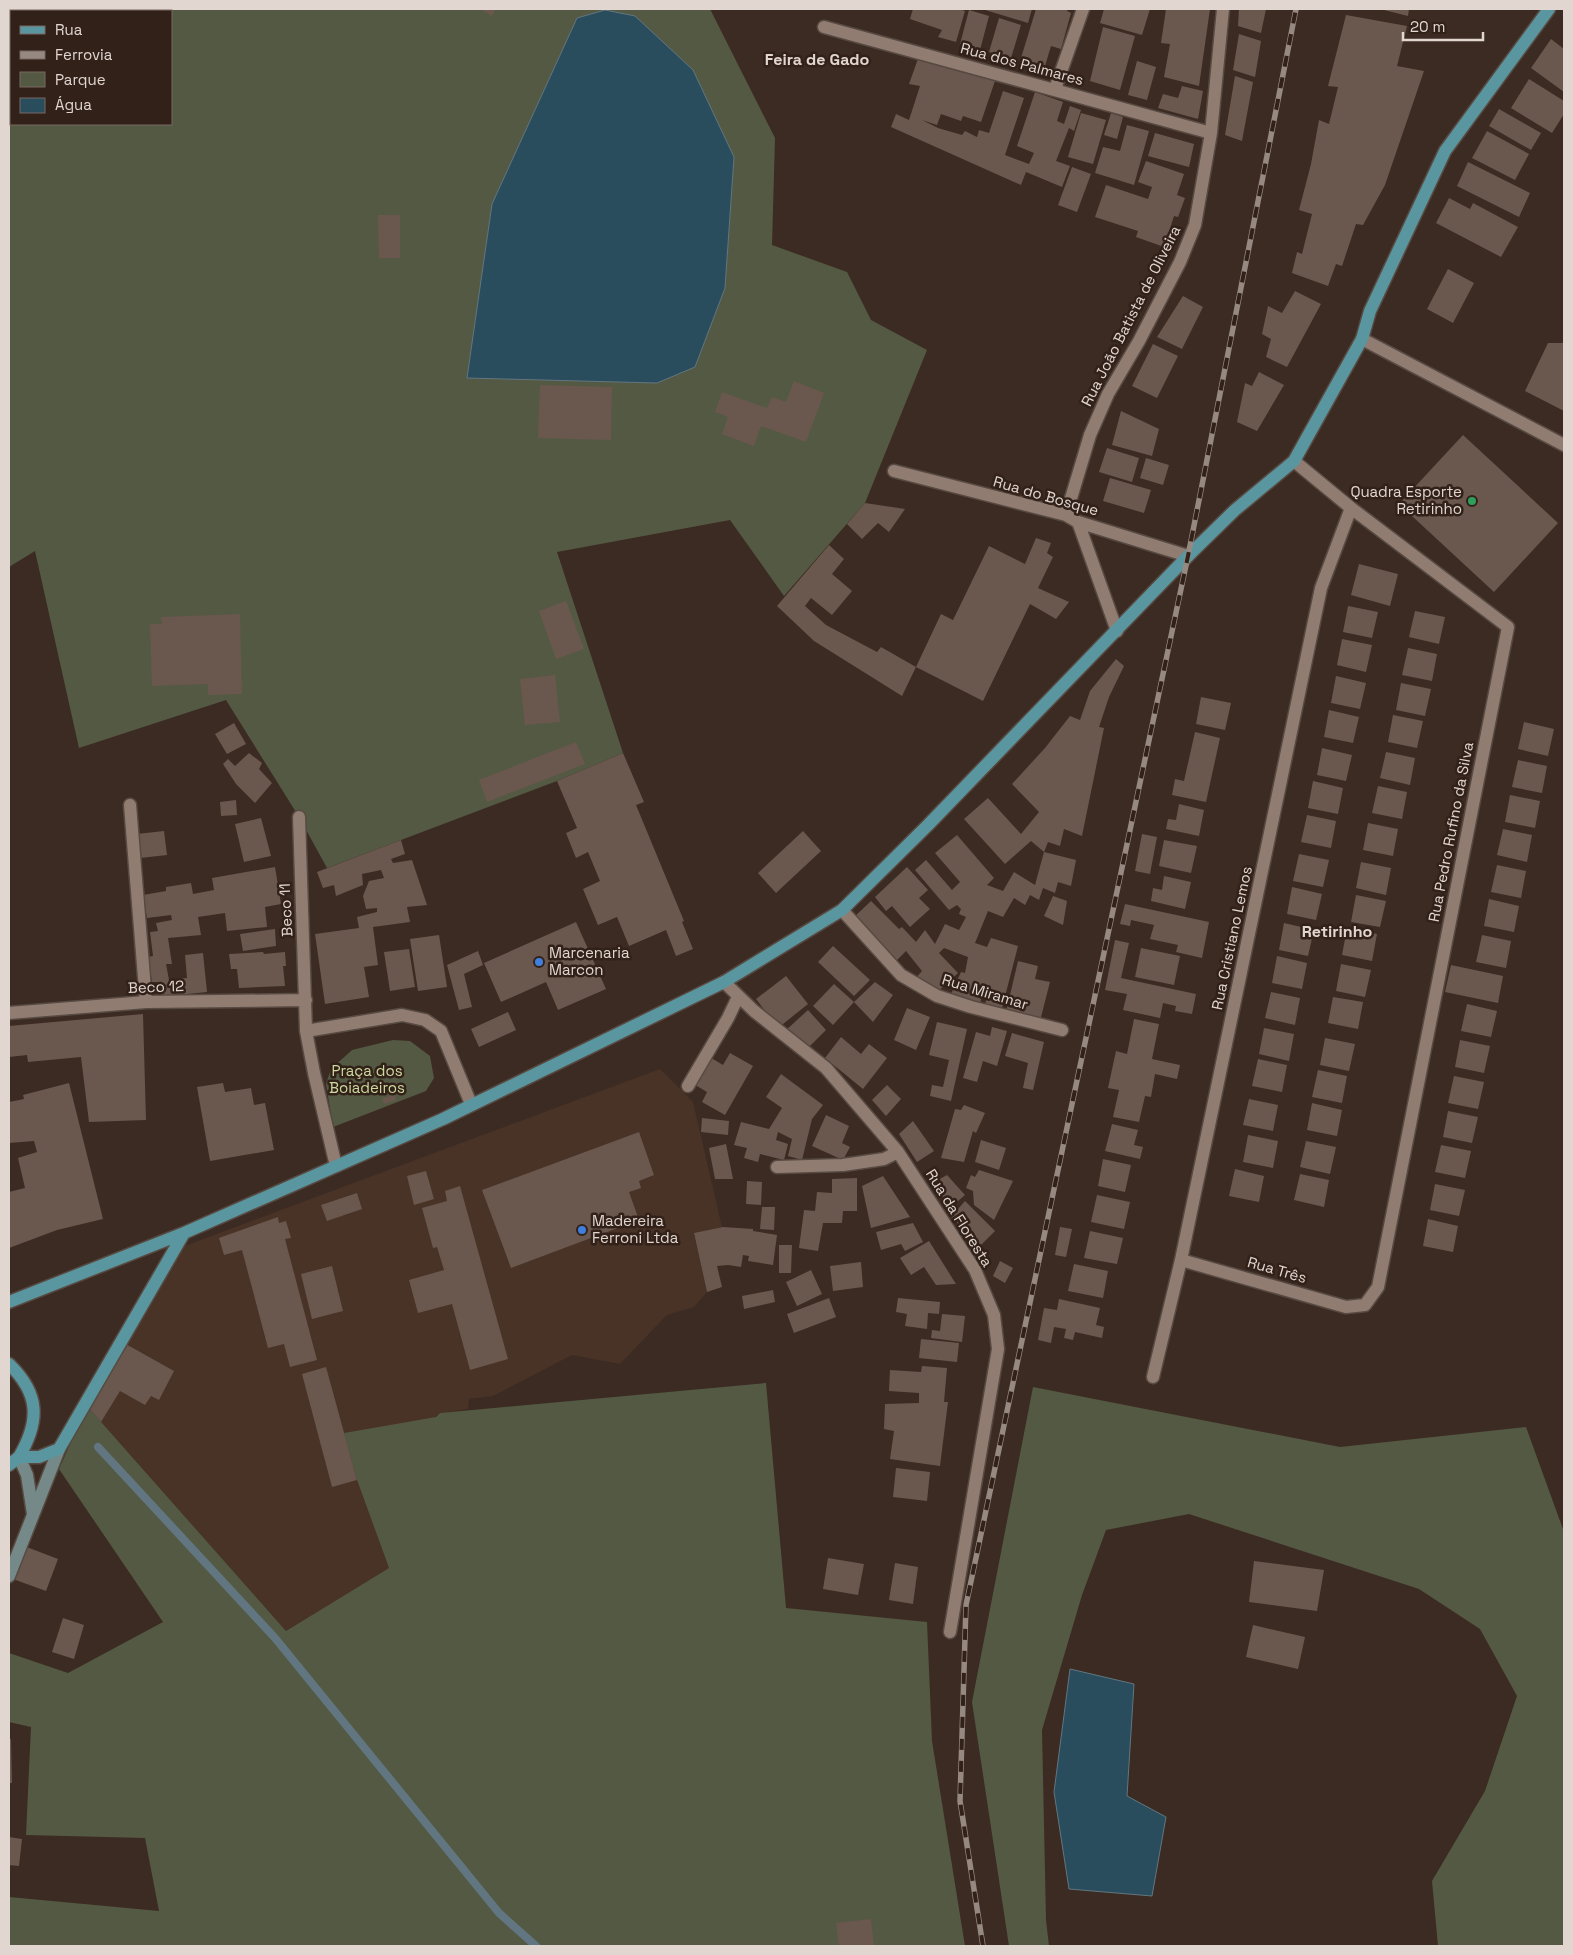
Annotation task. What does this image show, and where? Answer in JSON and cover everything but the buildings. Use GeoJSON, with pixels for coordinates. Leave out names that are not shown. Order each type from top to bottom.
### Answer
{"type":"FeatureCollection","features":[{"type":"Feature","properties":{"kind":"main road"},"geometry":{"type":"LineString","coordinates":[[9,1302],[184,1233],[443,1119],[724,982],[842,910],[928,825],[1188,556],[1235,510],[1294,461],[1362,339],[1370,311],[1445,151],[1549,9]]}},
{"type":"Feature","properties":{"kind":"main road"},"geometry":{"type":"LineString","coordinates":[[14,1461],[39,1457],[59,1449],[184,1233]]}},
{"type":"Feature","properties":{"kind":"main road"},"geometry":{"type":"LineString","coordinates":[[9,1364],[21,1376],[31,1395],[34,1417],[30,1438],[14,1461]]}},
{"type":"Feature","properties":{"kind":"street"},"geometry":{"type":"LineString","coordinates":[[1055,89],[1083,9]]}},
{"type":"Feature","properties":{"kind":"street","name":"Rua João Batista de Oliveira"},"geometry":{"type":"LineString","coordinates":[[1066,515],[1090,435],[1180,262],[1194,225],[1211,133],[1223,9]]}},
{"type":"Feature","properties":{"kind":"street","name":"Rua dos Palmares"},"geometry":{"type":"LineString","coordinates":[[824,27],[1211,133]]}},
{"type":"Feature","properties":{"kind":"street"},"geometry":{"type":"LineString","coordinates":[[1362,339],[1564,445]]}},
{"type":"Feature","properties":{"kind":"street","name":"Rua Pedro Rufino da Silva"},"geometry":{"type":"LineString","coordinates":[[1294,461],[1352,508],[1508,627],[1378,1287],[1365,1305]]}},
{"type":"Feature","properties":{"kind":"street","name":"Rua do Bosque"},"geometry":{"type":"LineString","coordinates":[[894,471],[1066,515],[1078,522],[1188,556]]}},
{"type":"Feature","properties":{"kind":"street","name":"Rua Cristiano Lemos"},"geometry":{"type":"LineString","coordinates":[[1153,1377],[1181,1260],[1321,588],[1352,508]]}},
{"type":"Feature","properties":{"kind":"street"},"geometry":{"type":"LineString","coordinates":[[1078,522],[1117,631]]}},
{"type":"Feature","properties":{"kind":"street"},"geometry":{"type":"LineString","coordinates":[[130,805],[146,1002]]}},
{"type":"Feature","properties":{"kind":"street","name":"Beco 11"},"geometry":{"type":"LineString","coordinates":[[299,818],[306,1031],[336,1166]]}},
{"type":"Feature","properties":{"kind":"street","name":"Rua Miramar"},"geometry":{"type":"LineString","coordinates":[[842,910],[901,975],[937,996],[970,1007],[1062,1030]]}},
{"type":"Feature","properties":{"kind":"street","name":"Rua da Floresta"},"geometry":{"type":"LineString","coordinates":[[724,982],[738,997],[826,1068],[898,1152],[975,1270],[994,1315],[998,1349],[950,1632]]}},
{"type":"Feature","properties":{"kind":"street"},"geometry":{"type":"LineString","coordinates":[[688,1086],[728,1018],[738,997]]}},
{"type":"Feature","properties":{"kind":"street","name":"Beco 12"},"geometry":{"type":"LineString","coordinates":[[9,1013],[146,1002],[306,1000]]}},
{"type":"Feature","properties":{"kind":"street"},"geometry":{"type":"LineString","coordinates":[[306,1031],[402,1015],[425,1020],[441,1032],[471,1104]]}},
{"type":"Feature","properties":{"kind":"street"},"geometry":{"type":"LineString","coordinates":[[777,1167],[843,1164],[884,1159],[898,1152]]}},
{"type":"Feature","properties":{"kind":"street","name":"Rua Três"},"geometry":{"type":"LineString","coordinates":[[1181,1260],[1346,1307],[1365,1305]]}},
{"type":"Feature","properties":{"kind":"street"},"geometry":{"type":"LineString","coordinates":[[9,1576],[59,1449]]}},
{"type":"Feature","properties":{"kind":"street"},"geometry":{"type":"LineString","coordinates":[[14,1461],[26,1475],[33,1514]]}},
{"type":"Feature","properties":{"kind":"shaded area"},"geometry":{"type":"Polygon","coordinates":[[[660,1069],[693,1102],[722,1227],[694,1234],[707,1292],[694,1307],[667,1315],[620,1364],[572,1355],[493,1396],[469,1399],[468,1409],[440,1413],[357,1480],[389,1568],[286,1631],[87,1406],[179,1248],[660,1069]]]}},
{"type":"Feature","properties":{"kind":"green space"},"geometry":{"type":"Polygon","coordinates":[[[9,9],[710,9],[775,138],[772,245],[847,272],[871,320],[927,350],[865,503],[784,596],[730,520],[557,552],[623,753],[557,781],[327,868],[299,817],[226,700],[79,748],[35,551],[9,567],[9,9]]]}},
{"type":"Feature","properties":{"kind":"green space","name":"Praça dos Boiadeiros"},"geometry":{"type":"Polygon","coordinates":[[[393,1040],[410,1041],[430,1056],[434,1078],[426,1091],[333,1127],[326,1084],[331,1069],[352,1050],[393,1040]]]}},
{"type":"Feature","properties":{"kind":"green space"},"geometry":{"type":"Polygon","coordinates":[[[766,1383],[786,1608],[927,1622],[932,1741],[965,1946],[9,1946],[9,1897],[159,1911],[145,1838],[26,1835],[31,1727],[9,1722],[9,1653],[68,1673],[163,1622],[59,1469],[87,1406],[286,1631],[389,1568],[357,1480],[344,1433],[436,1417],[440,1413],[766,1383]]]}},
{"type":"Feature","properties":{"kind":"green space"},"geometry":{"type":"Polygon","coordinates":[[[1033,1387],[1340,1447],[1526,1427],[1564,1532],[1564,1946],[1438,1946],[1432,1881],[1485,1791],[1517,1696],[1480,1629],[1419,1589],[1189,1514],[1106,1530],[1082,1595],[1042,1730],[1046,1920],[1049,1946],[1009,1946],[972,1702],[1033,1387]]]}},
{"type":"Feature","properties":{"kind":"water"},"geometry":{"type":"Polygon","coordinates":[[[605,10],[635,16],[693,70],[734,157],[725,288],[695,367],[657,383],[467,378],[492,204],[577,18],[605,10]]]}},
{"type":"Feature","properties":{"kind":"water"},"geometry":{"type":"Polygon","coordinates":[[[1070,1669],[1134,1684],[1127,1796],[1166,1817],[1152,1896],[1069,1889],[1054,1792],[1070,1669]]]}},
{"type":"Feature","properties":{"kind":"waterway"},"geometry":{"type":"LineString","coordinates":[[98,1447],[275,1638],[499,1913],[536,1946]]}},
{"type":"Feature","properties":{"kind":"railway"},"geometry":{"type":"LineString","coordinates":[[983,1946],[960,1801],[966,1605],[1188,556],[1296,9]]}},
{"type":"Feature","properties":{"kind":"place","name":"Quadra Esporte Retirinho"},"geometry":{"type":"Point","coordinates":[1472,501]}},
{"type":"Feature","properties":{"kind":"place","name":"Marcenaria Marcon"},"geometry":{"type":"Point","coordinates":[539,962]}},
{"type":"Feature","properties":{"kind":"place","name":"Madereira Ferroni Ltda"},"geometry":{"type":"Point","coordinates":[582,1230]}},
{"type":"Feature","properties":{"kind":"district","name":"Feira de Gado"},"geometry":{"type":"Point","coordinates":[817,59]}},
{"type":"Feature","properties":{"kind":"district","name":"Retirinho"},"geometry":{"type":"Point","coordinates":[1337,931]}}]}
